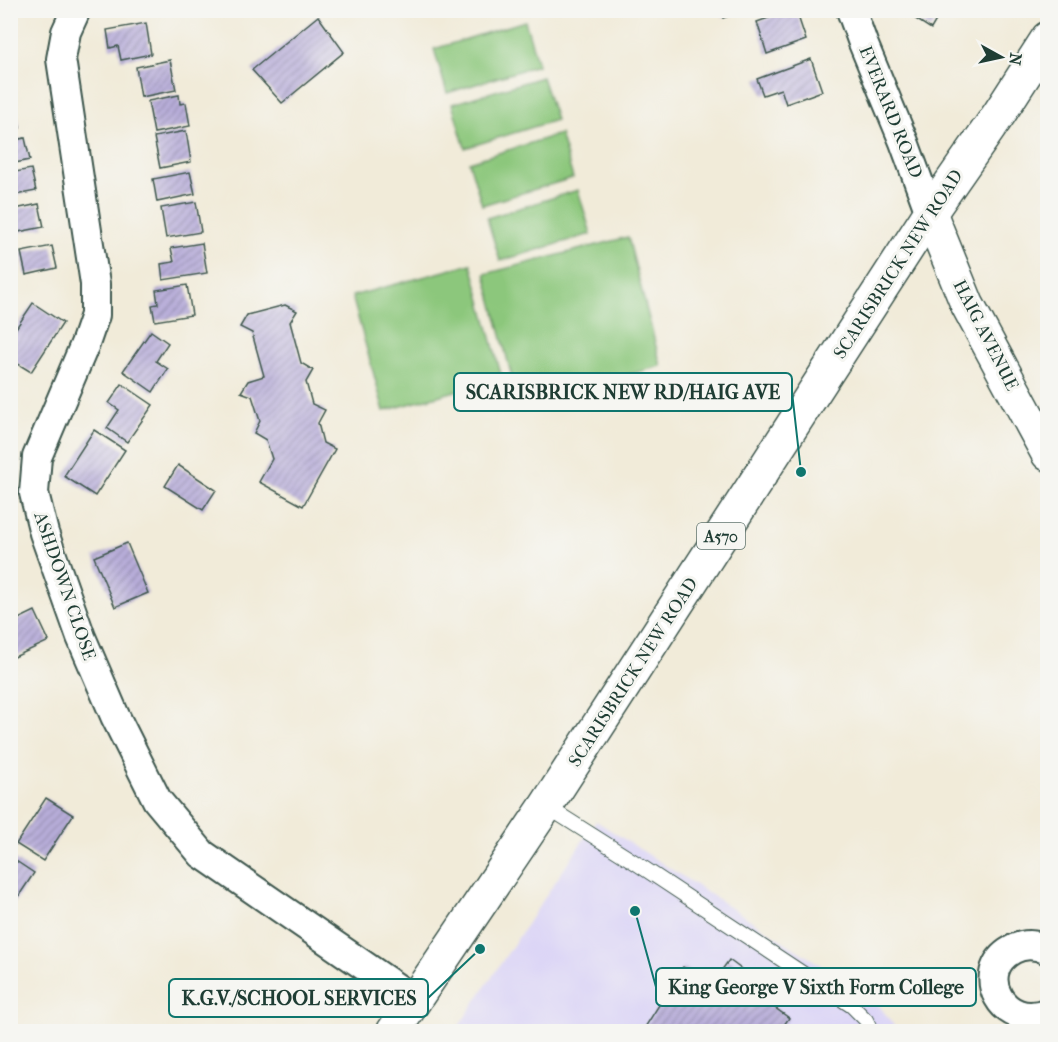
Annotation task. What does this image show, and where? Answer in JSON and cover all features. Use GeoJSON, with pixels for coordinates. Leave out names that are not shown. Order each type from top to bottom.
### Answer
{"type":"FeatureCollection","features":[{"type":"Feature","properties":{"kind":"main road","name":"SCARISBRICK NEW ROAD"},"geometry":{"type":"LineString","coordinates":[[393,1032],[546,806],[930,213],[999,114],[1047,38]]}},
{"type":"Feature","properties":{"kind":"main road","name":"HAIG AVENUE"},"geometry":{"type":"LineString","coordinates":[[930,213],[967,304],[1047,454]]}},
{"type":"Feature","properties":{"kind":"street","name":"ASHDOWN CLOSE"},"geometry":{"type":"LineString","coordinates":[[76,10],[66,32],[61,59],[95,284],[94,315],[85,344],[37,457],[34,493],[44,532],[81,637],[115,716],[158,800],[202,854],[414,1000]]}},
{"type":"Feature","properties":{"kind":"street","name":"EVERARD ROAD"},"geometry":{"type":"LineString","coordinates":[[851,10],[930,213]]}},
{"type":"Feature","properties":{"kind":"street"},"geometry":{"type":"LineString","coordinates":[[1047,950],[1041,946],[1029,944],[1007,952],[999,961],[994,972],[993,984],[1000,1001],[1013,1013],[1036,1016],[1047,1012]]}},
{"type":"Feature","properties":{"kind":"lane"},"geometry":{"type":"LineString","coordinates":[[546,806],[852,1006],[866,1020],[872,1032]]}},
{"type":"Feature","properties":{"kind":"shaded area"},"geometry":{"type":"Polygon","coordinates":[[[596,821],[875,1000],[898,1031],[455,1032],[596,821]]]}},
{"type":"Feature","properties":{"kind":"green space"},"geometry":{"type":"Polygon","coordinates":[[[525,21],[538,65],[447,93],[434,49],[525,21]]]}},
{"type":"Feature","properties":{"kind":"green space"},"geometry":{"type":"Polygon","coordinates":[[[542,77],[556,120],[465,148],[452,104],[542,77]]]}},
{"type":"Feature","properties":{"kind":"green space"},"geometry":{"type":"Polygon","coordinates":[[[560,134],[573,178],[482,205],[469,162],[560,134]]]}},
{"type":"Feature","properties":{"kind":"green space"},"geometry":{"type":"Polygon","coordinates":[[[578,190],[591,234],[500,261],[487,218],[578,190]]]}},
{"type":"Feature","properties":{"kind":"green space"},"geometry":{"type":"Polygon","coordinates":[[[628,237],[661,366],[519,404],[485,274],[628,237]]]}},
{"type":"Feature","properties":{"kind":"green space"},"geometry":{"type":"Polygon","coordinates":[[[471,264],[502,378],[384,411],[352,296],[471,264]]]}},
{"type":"Feature","properties":{"kind":"building"},"geometry":{"type":"Polygon","coordinates":[[[721,10],[743,10],[743,11],[723,18],[721,10]]]}},
{"type":"Feature","properties":{"kind":"building"},"geometry":{"type":"Polygon","coordinates":[[[796,10],[806,40],[767,54],[757,22],[796,10]]]}},
{"type":"Feature","properties":{"kind":"building"},"geometry":{"type":"Polygon","coordinates":[[[915,10],[942,10],[931,29],[911,16],[915,10]]]}},
{"type":"Feature","properties":{"kind":"building"},"geometry":{"type":"Polygon","coordinates":[[[318,16],[344,52],[282,103],[252,70],[318,16]]]}},
{"type":"Feature","properties":{"kind":"building"},"geometry":{"type":"Polygon","coordinates":[[[146,23],[151,54],[121,60],[118,46],[110,48],[107,30],[146,23]]]}},
{"type":"Feature","properties":{"kind":"building"},"geometry":{"type":"Polygon","coordinates":[[[811,59],[822,91],[786,104],[781,89],[763,95],[757,79],[811,59]]]}},
{"type":"Feature","properties":{"kind":"building"},"geometry":{"type":"Polygon","coordinates":[[[170,60],[176,90],[141,97],[136,67],[170,60]]]}},
{"type":"Feature","properties":{"kind":"building"},"geometry":{"type":"Polygon","coordinates":[[[179,95],[180,104],[186,103],[190,126],[154,133],[148,101],[179,95]]]}},
{"type":"Feature","properties":{"kind":"building"},"geometry":{"type":"Polygon","coordinates":[[[10,106],[15,106],[20,128],[10,130],[10,106]]]}},
{"type":"Feature","properties":{"kind":"building"},"geometry":{"type":"Polygon","coordinates":[[[186,131],[191,162],[160,168],[154,137],[186,131]]]}},
{"type":"Feature","properties":{"kind":"building"},"geometry":{"type":"Polygon","coordinates":[[[25,138],[30,160],[10,164],[10,141],[25,138]]]}},
{"type":"Feature","properties":{"kind":"building"},"geometry":{"type":"Polygon","coordinates":[[[31,169],[36,191],[10,196],[10,173],[31,169]]]}},
{"type":"Feature","properties":{"kind":"building"},"geometry":{"type":"Polygon","coordinates":[[[190,172],[195,194],[157,202],[153,179],[190,172]]]}},
{"type":"Feature","properties":{"kind":"building"},"geometry":{"type":"Polygon","coordinates":[[[196,202],[201,232],[166,238],[161,208],[196,202]]]}},
{"type":"Feature","properties":{"kind":"building"},"geometry":{"type":"Polygon","coordinates":[[[39,204],[44,227],[13,233],[10,210],[39,204]]]}},
{"type":"Feature","properties":{"kind":"building"},"geometry":{"type":"Polygon","coordinates":[[[202,243],[207,273],[163,280],[161,264],[174,262],[171,248],[202,243]]]}},
{"type":"Feature","properties":{"kind":"building"},"geometry":{"type":"Polygon","coordinates":[[[52,246],[57,268],[26,275],[21,252],[52,246]]]}},
{"type":"Feature","properties":{"kind":"building"},"geometry":{"type":"Polygon","coordinates":[[[187,285],[192,315],[155,321],[152,305],[158,304],[156,290],[187,285]]]}},
{"type":"Feature","properties":{"kind":"building"},"geometry":{"type":"Polygon","coordinates":[[[33,303],[63,323],[31,372],[10,359],[10,337],[33,303]]]}},
{"type":"Feature","properties":{"kind":"building"},"geometry":{"type":"Polygon","coordinates":[[[285,305],[297,311],[290,322],[301,363],[313,370],[306,382],[312,404],[325,410],[318,423],[323,443],[335,449],[303,506],[259,482],[272,459],[266,440],[254,433],[260,421],[252,396],[241,392],[248,381],[264,376],[252,333],[240,327],[247,315],[285,305]]]}},
{"type":"Feature","properties":{"kind":"building"},"geometry":{"type":"Polygon","coordinates":[[[151,331],[168,343],[156,361],[168,369],[153,392],[123,371],[151,331]]]}},
{"type":"Feature","properties":{"kind":"building"},"geometry":{"type":"Polygon","coordinates":[[[122,384],[153,405],[127,442],[107,428],[119,410],[109,403],[122,384]]]}},
{"type":"Feature","properties":{"kind":"building"},"geometry":{"type":"Polygon","coordinates":[[[94,430],[125,450],[95,496],[64,476],[94,430]]]}},
{"type":"Feature","properties":{"kind":"building"},"geometry":{"type":"Polygon","coordinates":[[[178,465],[216,490],[203,510],[165,486],[178,465]]]}},
{"type":"Feature","properties":{"kind":"building"},"geometry":{"type":"Polygon","coordinates":[[[127,543],[148,593],[115,607],[94,557],[127,543]]]}},
{"type":"Feature","properties":{"kind":"building"},"geometry":{"type":"Polygon","coordinates":[[[35,611],[49,641],[10,659],[10,623],[35,611]]]}},
{"type":"Feature","properties":{"kind":"building"},"geometry":{"type":"Polygon","coordinates":[[[46,798],[73,815],[43,861],[16,844],[46,798]]]}},
{"type":"Feature","properties":{"kind":"building"},"geometry":{"type":"Polygon","coordinates":[[[10,857],[34,873],[10,909],[10,857]]]}},
{"type":"Feature","properties":{"kind":"building"},"geometry":{"type":"Polygon","coordinates":[[[729,960],[764,986],[757,995],[789,1018],[779,1032],[642,1032],[683,967],[711,985],[729,960]]]}},
{"type":"Feature","properties":{"kind":"place","name":"SCARISBRICK NEW RD/HAIG AVE"},"geometry":{"type":"Point","coordinates":[801,472]}},
{"type":"Feature","properties":{"kind":"place","name":"King George V Sixth Form College"},"geometry":{"type":"Point","coordinates":[635,911]}},
{"type":"Feature","properties":{"kind":"place","name":"K.G.V./SCHOOL SERVICES"},"geometry":{"type":"Point","coordinates":[480,949]}}]}
